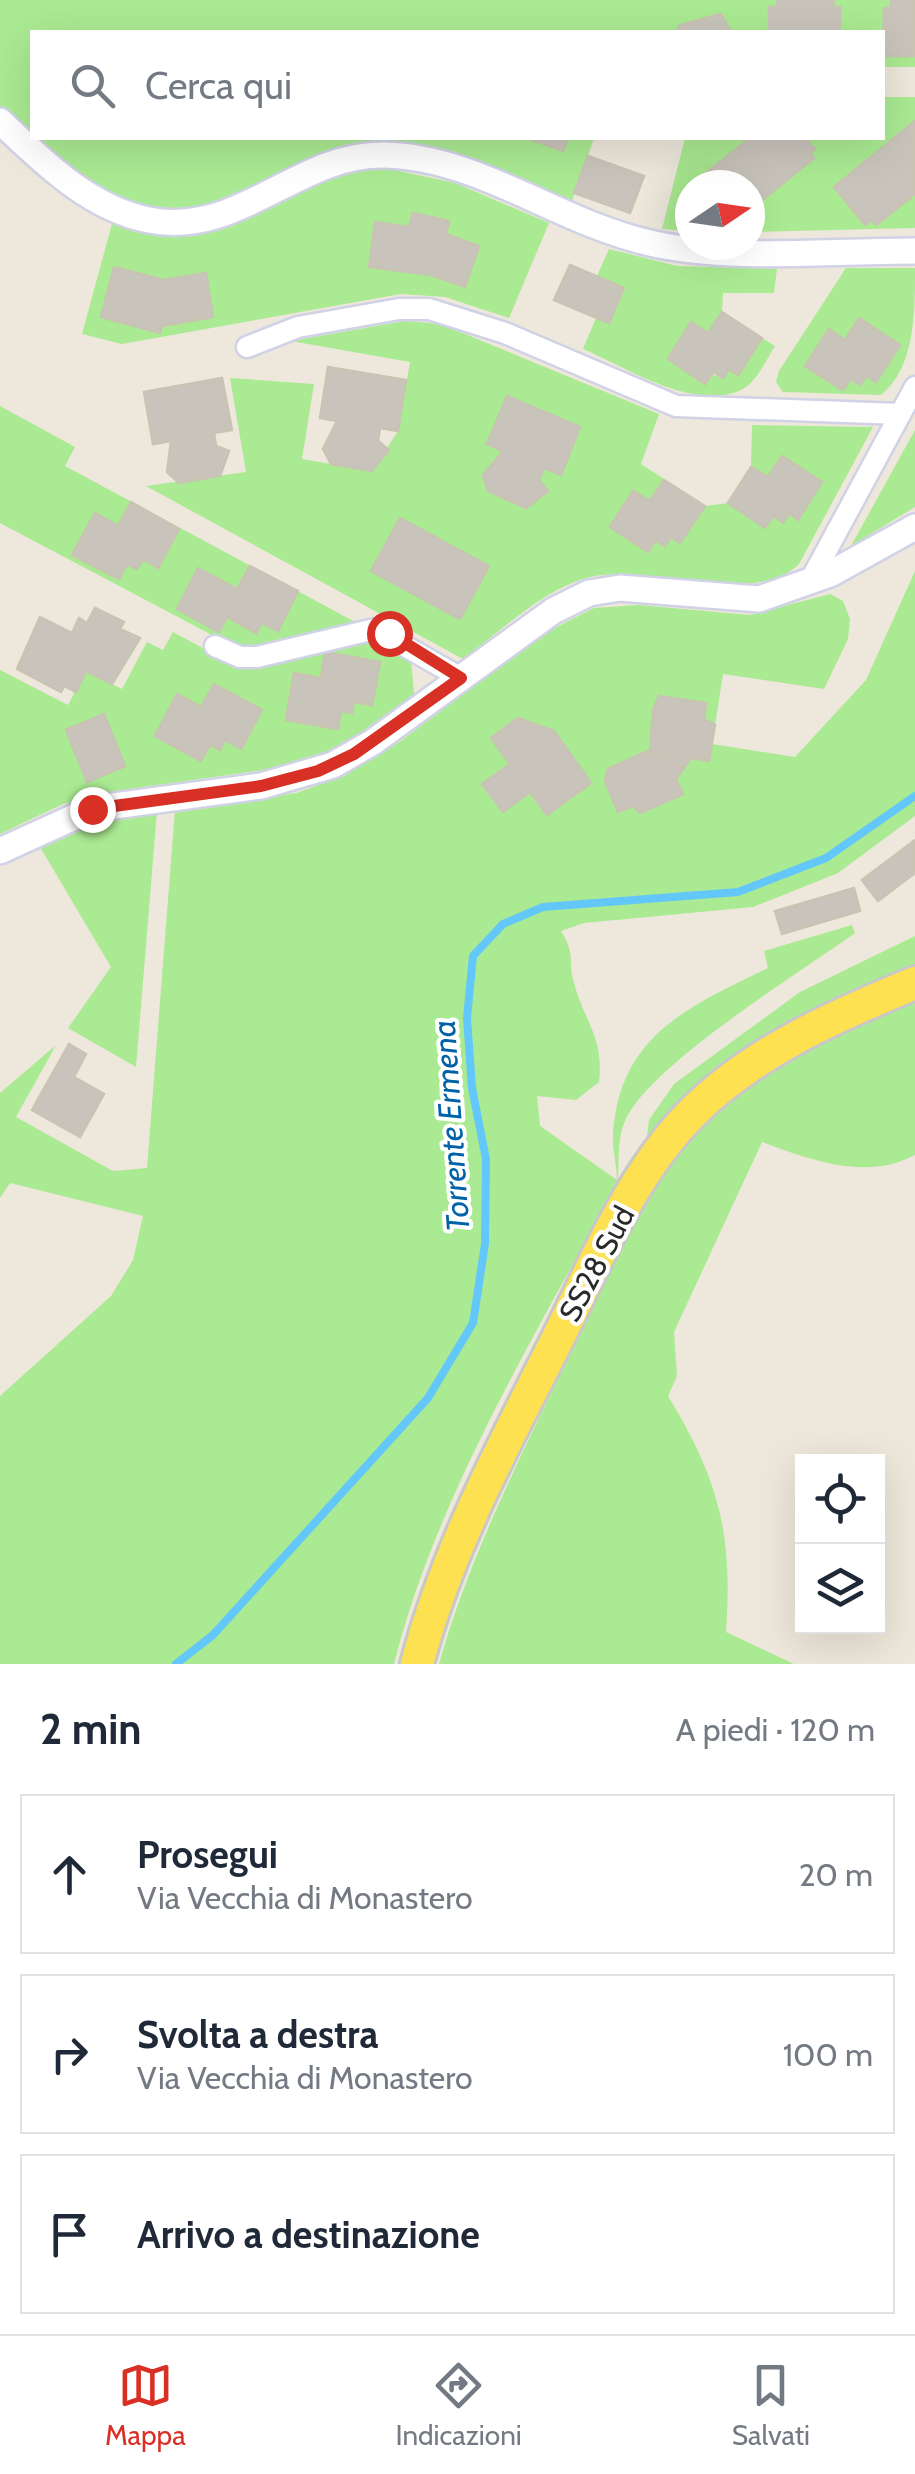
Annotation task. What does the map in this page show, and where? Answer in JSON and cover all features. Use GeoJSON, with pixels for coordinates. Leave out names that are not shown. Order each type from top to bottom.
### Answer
{"type":"FeatureCollection","features":[{"type":"Feature","properties":{"kind":"main road","name":"SS28 Sud"},"geometry":{"type":"LineString","coordinates":[[417,1664],[436,1599],[496,1461],[588,1278],[664,1146],[712,1094],[760,1059],[814,1028],[915,982]]}},
{"type":"Feature","properties":{"kind":"street"},"geometry":{"type":"LineString","coordinates":[[0,120],[88,194],[112,208],[154,221],[213,219],[334,161],[385,155],[442,164],[650,244],[720,250],[915,251]]}},
{"type":"Feature","properties":{"kind":"street"},"geometry":{"type":"LineString","coordinates":[[247,347],[298,327],[399,309],[429,309],[506,333],[676,406],[900,414]]}},
{"type":"Feature","properties":{"kind":"street"},"geometry":{"type":"LineString","coordinates":[[808,583],[915,387]]}},
{"type":"Feature","properties":{"kind":"street"},"geometry":{"type":"LineString","coordinates":[[0,850],[92,809],[261,786],[318,771],[364,748],[553,611],[589,593],[637,588],[751,599],[808,583],[915,527]]}},
{"type":"Feature","properties":{"kind":"street"},"geometry":{"type":"LineString","coordinates":[[215,646],[240,656],[257,657],[381,630],[461,678]]}},
{"type":"Feature","properties":{"kind":"green space"},"geometry":{"type":"Polygon","coordinates":[[[0,0],[915,0],[915,67],[885,67],[885,30],[30,30],[30,135],[0,106],[0,0]]]}},
{"type":"Feature","properties":{"kind":"green space"},"geometry":{"type":"Polygon","coordinates":[[[885,97],[915,97],[915,228],[765,232],[765,170],[677,170],[684,140],[885,140],[885,97]]]}},
{"type":"Feature","properties":{"kind":"green space"},"geometry":{"type":"Polygon","coordinates":[[[36,140],[593,140],[572,201],[470,160],[390,143],[335,149],[229,198],[198,207],[169,209],[141,205],[115,195],[36,140]]]}},
{"type":"Feature","properties":{"kind":"green space"},"geometry":{"type":"Polygon","coordinates":[[[380,167],[455,183],[549,223],[509,318],[445,297],[401,294],[122,344],[82,334],[113,220],[152,231],[187,232],[250,213],[311,184],[380,167]]]}},
{"type":"Feature","properties":{"kind":"green space"},"geometry":{"type":"Polygon","coordinates":[[[675,178],[675,230],[662,229],[675,178]]]}},
{"type":"Feature","properties":{"kind":"green space"},"geometry":{"type":"Polygon","coordinates":[[[609,249],[677,266],[777,269],[774,293],[723,293],[722,312],[708,333],[691,323],[668,358],[722,378],[729,369],[738,375],[762,338],[775,346],[751,382],[741,390],[722,395],[681,391],[583,349],[596,318],[609,322],[623,288],[597,276],[609,249]]]}},
{"type":"Feature","properties":{"kind":"green space"},"geometry":{"type":"Polygon","coordinates":[[[846,268],[915,268],[911,338],[901,370],[881,395],[783,392],[776,382],[779,371],[846,268]]]}},
{"type":"Feature","properties":{"kind":"green space"},"geometry":{"type":"Polygon","coordinates":[[[405,321],[441,324],[659,414],[641,464],[705,506],[728,503],[751,467],[752,425],[873,427],[799,564],[779,577],[727,584],[638,575],[586,578],[537,602],[463,659],[146,486],[246,472],[230,378],[314,384],[302,459],[372,471],[398,431],[410,362],[291,341],[405,321]]]}},
{"type":"Feature","properties":{"kind":"green space"},"geometry":{"type":"Polygon","coordinates":[[[0,406],[75,447],[65,466],[357,623],[260,648],[229,644],[0,523],[0,406]]]}},
{"type":"Feature","properties":{"kind":"green space"},"geometry":{"type":"Polygon","coordinates":[[[915,430],[915,507],[851,546],[915,430]]]}},
{"type":"Feature","properties":{"kind":"green space"},"geometry":{"type":"Polygon","coordinates":[[[915,571],[915,816],[838,873],[753,907],[584,923],[561,931],[570,953],[578,997],[596,1041],[599,1082],[576,1100],[537,1096],[540,1126],[617,1180],[613,1140],[618,1100],[644,1048],[663,1028],[711,996],[768,968],[764,951],[852,925],[855,933],[694,1048],[639,1099],[625,1121],[618,1181],[462,1477],[413,1601],[394,1664],[0,1664],[0,1396],[111,1296],[133,1260],[143,1216],[10,1183],[0,1198],[0,1093],[56,1045],[16,1117],[113,1171],[147,1168],[175,810],[296,793],[344,776],[402,740],[545,633],[594,608],[638,605],[750,615],[830,594],[843,601],[850,619],[848,639],[824,689],[723,674],[712,744],[795,757],[866,680],[915,571]]]}},
{"type":"Feature","properties":{"kind":"green space"},"geometry":{"type":"Polygon","coordinates":[[[173,632],[225,660],[377,637],[411,658],[414,695],[347,742],[298,765],[101,793],[63,804],[0,834],[0,670],[68,705],[86,671],[122,689],[147,642],[163,650],[173,632]]]}},
{"type":"Feature","properties":{"kind":"green space"},"geometry":{"type":"Polygon","coordinates":[[[157,811],[136,1067],[68,1028],[111,967],[40,847],[80,827],[157,811]]]}},
{"type":"Feature","properties":{"kind":"green space"},"geometry":{"type":"Polygon","coordinates":[[[915,936],[915,967],[805,1018],[732,1062],[670,1115],[646,1145],[649,1120],[674,1084],[800,992],[915,936]]]}},
{"type":"Feature","properties":{"kind":"green space"},"geometry":{"type":"Polygon","coordinates":[[[915,999],[915,1155],[896,1163],[858,1167],[819,1161],[762,1142],[674,1332],[677,1376],[668,1396],[700,1455],[719,1509],[727,1566],[726,1632],[794,1664],[439,1664],[466,1583],[517,1465],[615,1261],[666,1171],[706,1121],[753,1082],[832,1036],[915,999]]]}},
{"type":"Feature","properties":{"kind":"building"},"geometry":{"type":"Polygon","coordinates":[[[777,0],[834,0],[833,7],[840,7],[840,30],[769,30],[769,7],[777,7],[777,0]]]}},
{"type":"Feature","properties":{"kind":"building"},"geometry":{"type":"Polygon","coordinates":[[[891,0],[915,0],[915,56],[885,56],[884,8],[891,8],[891,0]]]}},
{"type":"Feature","properties":{"kind":"building"},"geometry":{"type":"Polygon","coordinates":[[[721,14],[730,30],[678,30],[680,25],[721,14]]]}},
{"type":"Feature","properties":{"kind":"building"},"geometry":{"type":"Polygon","coordinates":[[[915,121],[915,194],[876,225],[871,220],[865,225],[834,187],[915,121]]]}},
{"type":"Feature","properties":{"kind":"building"},"geometry":{"type":"Polygon","coordinates":[[[533,140],[567,140],[563,151],[533,140]]]}},
{"type":"Feature","properties":{"kind":"building"},"geometry":{"type":"Polygon","coordinates":[[[747,140],[807,140],[815,149],[810,153],[814,158],[765,198],[765,170],[710,170],[747,140]]]}},
{"type":"Feature","properties":{"kind":"building"},"geometry":{"type":"Polygon","coordinates":[[[588,156],[644,176],[630,213],[574,193],[588,156]]]}},
{"type":"Feature","properties":{"kind":"building"},"geometry":{"type":"Polygon","coordinates":[[[413,213],[449,221],[446,234],[479,246],[465,287],[431,275],[369,267],[375,222],[409,227],[413,213]]]}},
{"type":"Feature","properties":{"kind":"building"},"geometry":{"type":"Polygon","coordinates":[[[570,265],[624,288],[609,323],[554,300],[570,265]]]}},
{"type":"Feature","properties":{"kind":"building"},"geometry":{"type":"Polygon","coordinates":[[[114,267],[164,280],[206,273],[213,317],[162,326],[160,333],[101,317],[114,267]]]}},
{"type":"Feature","properties":{"kind":"building"},"geometry":{"type":"Polygon","coordinates":[[[722,312],[762,338],[738,375],[729,369],[723,378],[713,372],[705,384],[668,359],[691,322],[708,333],[722,312]]]}},
{"type":"Feature","properties":{"kind":"building"},"geometry":{"type":"Polygon","coordinates":[[[859,318],[900,345],[876,382],[866,376],[860,385],[851,379],[843,390],[805,366],[829,329],[845,340],[859,318]]]}},
{"type":"Feature","properties":{"kind":"building"},"geometry":{"type":"Polygon","coordinates":[[[328,367],[406,380],[398,431],[380,428],[378,441],[389,450],[372,471],[331,464],[323,449],[337,421],[320,418],[328,367]]]}},
{"type":"Feature","properties":{"kind":"building"},"geometry":{"type":"Polygon","coordinates":[[[222,378],[232,430],[214,433],[216,446],[229,451],[220,476],[179,483],[167,472],[171,441],[153,444],[144,392],[222,378]]]}},
{"type":"Feature","properties":{"kind":"building"},"geometry":{"type":"Polygon","coordinates":[[[507,396],[580,427],[561,475],[544,468],[539,480],[548,491],[526,508],[488,491],[483,475],[503,451],[487,444],[507,396]]]}},
{"type":"Feature","properties":{"kind":"building"},"geometry":{"type":"Polygon","coordinates":[[[782,456],[822,482],[798,520],[789,513],[783,523],[773,516],[765,528],[728,503],[751,467],[768,477],[782,456]]]}},
{"type":"Feature","properties":{"kind":"building"},"geometry":{"type":"Polygon","coordinates":[[[664,480],[705,506],[680,543],[671,537],[665,546],[655,540],[648,552],[610,527],[633,491],[650,501],[664,480]]]}},
{"type":"Feature","properties":{"kind":"building"},"geometry":{"type":"Polygon","coordinates":[[[131,502],[179,529],[158,568],[143,559],[137,569],[127,564],[119,579],[72,555],[95,513],[118,526],[131,502]]]}},
{"type":"Feature","properties":{"kind":"building"},"geometry":{"type":"Polygon","coordinates":[[[400,518],[489,566],[460,619],[371,571],[400,518]]]}},
{"type":"Feature","properties":{"kind":"building"},"geometry":{"type":"Polygon","coordinates":[[[250,566],[298,591],[278,631],[262,623],[256,633],[227,617],[219,632],[177,609],[198,568],[237,589],[250,566]]]}},
{"type":"Feature","properties":{"kind":"building"},"geometry":{"type":"Polygon","coordinates":[[[95,608],[124,622],[120,629],[140,638],[112,684],[86,671],[76,692],[64,686],[61,692],[17,669],[40,617],[72,633],[79,618],[87,623],[95,608]]]}},
{"type":"Feature","properties":{"kind":"building"},"geometry":{"type":"Polygon","coordinates":[[[325,652],[380,662],[372,705],[354,702],[352,713],[341,711],[338,729],[286,720],[294,673],[321,678],[325,652]]]}},
{"type":"Feature","properties":{"kind":"building"},"geometry":{"type":"Polygon","coordinates":[[[214,684],[262,710],[241,749],[225,740],[220,750],[210,745],[201,761],[155,736],[177,694],[201,707],[214,684]]]}},
{"type":"Feature","properties":{"kind":"building"},"geometry":{"type":"Polygon","coordinates":[[[659,696],[706,703],[704,719],[715,725],[709,761],[691,758],[683,769],[650,750],[653,710],[659,696]]]}},
{"type":"Feature","properties":{"kind":"building"},"geometry":{"type":"Polygon","coordinates":[[[104,714],[125,766],[87,782],[66,730],[104,714]]]}},
{"type":"Feature","properties":{"kind":"building"},"geometry":{"type":"Polygon","coordinates":[[[518,718],[554,731],[591,783],[547,815],[530,792],[503,812],[482,784],[510,764],[491,738],[518,718]]]}},
{"type":"Feature","properties":{"kind":"building"},"geometry":{"type":"Polygon","coordinates":[[[650,750],[683,769],[676,779],[683,794],[640,813],[633,806],[618,812],[605,781],[608,769],[650,750]]]}},
{"type":"Feature","properties":{"kind":"building"},"geometry":{"type":"Polygon","coordinates":[[[915,840],[915,873],[878,901],[862,880],[915,840]]]}},
{"type":"Feature","properties":{"kind":"building"},"geometry":{"type":"Polygon","coordinates":[[[854,888],[860,911],[782,934],[775,911],[854,888]]]}},
{"type":"Feature","properties":{"kind":"building"},"geometry":{"type":"Polygon","coordinates":[[[69,1044],[86,1054],[74,1077],[104,1094],[80,1137],[32,1110],[69,1044]]]}},
{"type":"Feature","properties":{"kind":"waterway","name":"Torrente Ermena"},"geometry":{"type":"LineString","coordinates":[[176,1664],[213,1635],[428,1398],[473,1323],[485,1244],[486,1159],[472,1088],[467,1018],[473,956],[503,924],[543,907],[738,892],[826,858],[915,796]]}},
{"type":"Feature","properties":{"kind":"route"},"geometry":{"type":"LineString","coordinates":[[92,809],[280,783],[354,754],[461,678],[389,633]]}}]}
